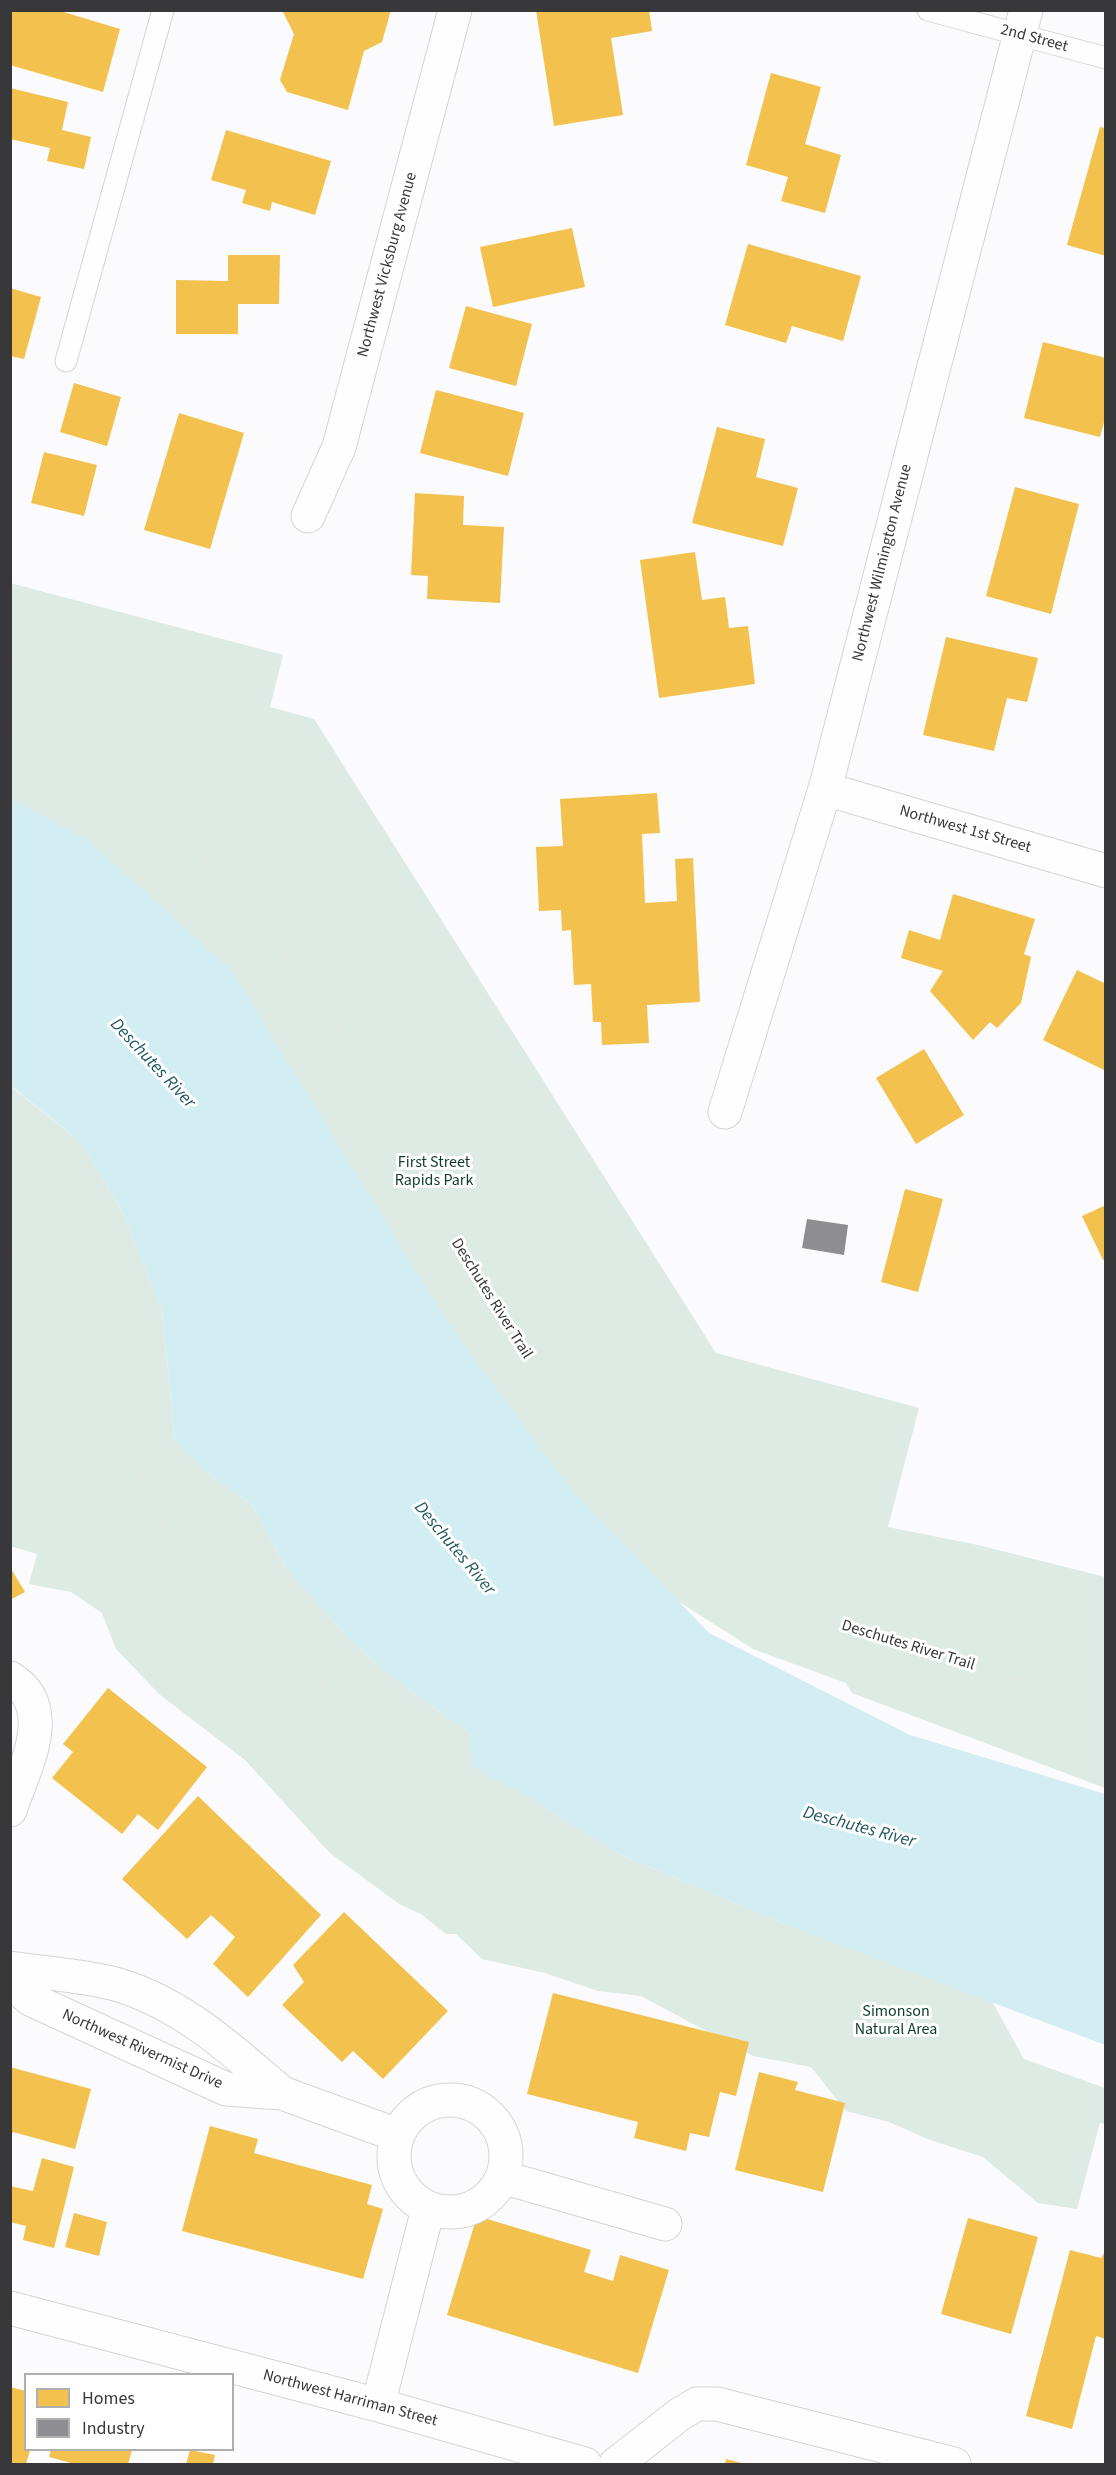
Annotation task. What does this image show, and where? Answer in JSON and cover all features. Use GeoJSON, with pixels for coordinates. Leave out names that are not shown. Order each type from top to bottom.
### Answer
{"type":"FeatureCollection","features":[{"type":"Feature","properties":{"kind":"street","name":"Northwest Vicksburg Avenue"},"geometry":{"type":"LineString","coordinates":[[308,516],[339,447],[456,10]]}},
{"type":"Feature","properties":{"kind":"street","name":"Northwest Wilmington Avenue"},"geometry":{"type":"LineString","coordinates":[[725,1112],[825,789],[1022,23]]}},
{"type":"Feature","properties":{"kind":"street","name":"Northwest 1st Street"},"geometry":{"type":"LineString","coordinates":[[825,789],[1106,872]]}},
{"type":"Feature","properties":{"kind":"street"},"geometry":{"type":"LineString","coordinates":[[10,1678],[28,1694],[37,1712],[36,1732],[10,1810]]}},
{"type":"Feature","properties":{"kind":"street","name":"Northwest Rivermist Drive"},"geometry":{"type":"LineString","coordinates":[[10,1968],[126,1987],[171,2006],[214,2035],[282,2093]]}},
{"type":"Feature","properties":{"kind":"street","name":"Northwest Rivermist Drive"},"geometry":{"type":"LineString","coordinates":[[10,1981],[30,1999],[226,2089],[282,2093],[397,2134]]}},
{"type":"Feature","properties":{"kind":"street"},"geometry":{"type":"LineString","coordinates":[[449,2099],[471,2103],[490,2116],[502,2134],[506,2156],[502,2177],[489,2196],[471,2208],[450,2212],[428,2208],[410,2196],[397,2178],[393,2156],[397,2134],[410,2116],[428,2104],[449,2099]]}},
{"type":"Feature","properties":{"kind":"street"},"geometry":{"type":"LineString","coordinates":[[502,2177],[665,2224]]}},
{"type":"Feature","properties":{"kind":"street"},"geometry":{"type":"LineString","coordinates":[[378,2405],[428,2208]]}},
{"type":"Feature","properties":{"kind":"street","name":"Northwest Harriman Street"},"geometry":{"type":"LineString","coordinates":[[10,2308],[378,2405],[585,2464]]}},
{"type":"Feature","properties":{"kind":"street"},"geometry":{"type":"LineString","coordinates":[[616,2464],[696,2404],[717,2404],[954,2464]]}},
{"type":"Feature","properties":{"kind":"lane"},"geometry":{"type":"LineString","coordinates":[[66,360],[162,10]]}},
{"type":"Feature","properties":{"kind":"lane","name":"2nd Street"},"geometry":{"type":"LineString","coordinates":[[928,10],[1022,23],[1106,58]]}},
{"type":"Feature","properties":{"kind":"path"},"geometry":{"type":"LineString","coordinates":[[10,656],[63,687],[91,711],[151,779],[159,816]]}},
{"type":"Feature","properties":{"kind":"path","name":"Deschutes River Trail"},"geometry":{"type":"LineString","coordinates":[[10,726],[67,753],[134,795],[222,875],[339,1026],[472,1275],[519,1348],[616,1466],[688,1531],[764,1591],[854,1633],[1106,1704]]}},
{"type":"Feature","properties":{"kind":"path"},"geometry":{"type":"LineString","coordinates":[[10,1249],[45,1283],[113,1376],[123,1422],[140,1472],[165,1529],[221,1595],[326,1673],[328,1678],[325,1683],[321,1684],[284,1664]]}},
{"type":"Feature","properties":{"kind":"green space","name":"First Street Rapids Park"},"geometry":{"type":"Polygon","coordinates":[[[10,583],[283,655],[270,707],[314,719],[716,1353],[919,1408],[888,1527],[978,1545],[1105,1577],[1105,1788],[852,1693],[846,1683],[753,1649],[667,1594],[590,1522],[11,826],[10,583]]]}},
{"type":"Feature","properties":{"kind":"green space","name":"Simonson Natural Area"},"geometry":{"type":"Polygon","coordinates":[[[10,1086],[81,1142],[124,1215],[162,1310],[175,1442],[206,1472],[251,1504],[288,1570],[351,1641],[407,1689],[469,1732],[473,1766],[530,1798],[619,1854],[782,1923],[830,1935],[945,1917],[1024,2059],[1105,2088],[1105,2124],[1100,2123],[1077,2209],[1038,2203],[983,2157],[930,2140],[889,2122],[846,2111],[811,2067],[753,2056],[641,1996],[598,1991],[545,1973],[482,1959],[456,1934],[446,1934],[421,1914],[399,1904],[330,1853],[245,1760],[159,1694],[116,1649],[102,1613],[71,1592],[29,1584],[37,1554],[10,1546],[10,1086]]]}},
{"type":"Feature","properties":{"kind":"water","name":"Deschutes River"},"geometry":{"type":"Polygon","coordinates":[[[10,798],[87,839],[231,970],[446,1320],[569,1487],[709,1633],[910,1735],[1105,1794],[1105,2045],[782,1923],[619,1854],[530,1798],[472,1766],[469,1732],[407,1689],[351,1641],[288,1570],[251,1504],[206,1472],[175,1442],[162,1310],[124,1215],[81,1142],[11,1086],[10,798]]]}},
{"type":"Feature","properties":{"kind":"building: Homes"},"geometry":{"type":"Polygon","coordinates":[[[10,10],[57,10],[120,29],[103,92],[10,65],[10,10]]]}},
{"type":"Feature","properties":{"kind":"building: Homes"},"geometry":{"type":"Polygon","coordinates":[[[282,10],[391,10],[382,42],[364,51],[348,110],[287,92],[280,80],[294,34],[282,10]]]}},
{"type":"Feature","properties":{"kind":"building: Homes"},"geometry":{"type":"Polygon","coordinates":[[[536,10],[649,10],[652,31],[611,38],[623,115],[554,126],[536,10]]]}},
{"type":"Feature","properties":{"kind":"building: Homes"},"geometry":{"type":"Polygon","coordinates":[[[771,73],[821,87],[805,144],[841,155],[825,213],[781,201],[788,177],[746,165],[771,73]]]}},
{"type":"Feature","properties":{"kind":"building: Homes"},"geometry":{"type":"Polygon","coordinates":[[[10,88],[68,102],[62,130],[91,137],[84,169],[47,161],[50,148],[10,139],[10,88]]]}},
{"type":"Feature","properties":{"kind":"building: Homes"},"geometry":{"type":"Polygon","coordinates":[[[1100,127],[1106,128],[1106,256],[1067,245],[1100,127]]]}},
{"type":"Feature","properties":{"kind":"building: Homes"},"geometry":{"type":"Polygon","coordinates":[[[226,130],[331,161],[315,215],[272,202],[270,211],[242,203],[246,190],[211,180],[226,130]]]}},
{"type":"Feature","properties":{"kind":"building: Homes"},"geometry":{"type":"Polygon","coordinates":[[[572,228],[585,287],[493,307],[480,247],[572,228]]]}},
{"type":"Feature","properties":{"kind":"building: Homes"},"geometry":{"type":"Polygon","coordinates":[[[748,244],[861,276],[843,341],[792,326],[786,343],[725,325],[748,244]]]}},
{"type":"Feature","properties":{"kind":"building: Homes"},"geometry":{"type":"Polygon","coordinates":[[[228,255],[280,255],[279,304],[238,304],[238,334],[176,334],[176,280],[228,281],[228,255]]]}},
{"type":"Feature","properties":{"kind":"building: Homes"},"geometry":{"type":"Polygon","coordinates":[[[10,288],[41,297],[24,359],[10,356],[10,288]]]}},
{"type":"Feature","properties":{"kind":"building: Homes"},"geometry":{"type":"Polygon","coordinates":[[[466,306],[532,324],[516,386],[449,368],[466,306]]]}},
{"type":"Feature","properties":{"kind":"building: Homes"},"geometry":{"type":"Polygon","coordinates":[[[1043,342],[1106,358],[1106,415],[1100,437],[1024,418],[1043,342]]]}},
{"type":"Feature","properties":{"kind":"building: Homes"},"geometry":{"type":"Polygon","coordinates":[[[74,383],[121,397],[107,446],[60,432],[74,383]]]}},
{"type":"Feature","properties":{"kind":"building: Homes"},"geometry":{"type":"Polygon","coordinates":[[[436,390],[524,413],[508,476],[420,453],[436,390]]]}},
{"type":"Feature","properties":{"kind":"building: Homes"},"geometry":{"type":"Polygon","coordinates":[[[179,413],[244,433],[210,549],[144,530],[179,413]]]}},
{"type":"Feature","properties":{"kind":"building: Homes"},"geometry":{"type":"Polygon","coordinates":[[[717,427],[765,439],[756,477],[798,488],[783,546],[692,523],[717,427]]]}},
{"type":"Feature","properties":{"kind":"building: Homes"},"geometry":{"type":"Polygon","coordinates":[[[44,452],[97,465],[84,516],[31,503],[44,452]]]}},
{"type":"Feature","properties":{"kind":"building: Homes"},"geometry":{"type":"Polygon","coordinates":[[[1015,487],[1079,504],[1051,614],[986,596],[1015,487]]]}},
{"type":"Feature","properties":{"kind":"building: Homes"},"geometry":{"type":"Polygon","coordinates":[[[415,493],[464,496],[463,525],[504,527],[500,603],[427,599],[428,576],[411,575],[415,493]]]}},
{"type":"Feature","properties":{"kind":"building: Homes"},"geometry":{"type":"Polygon","coordinates":[[[695,552],[702,600],[725,597],[729,628],[748,626],[755,684],[659,698],[640,560],[695,552]]]}},
{"type":"Feature","properties":{"kind":"building: Homes"},"geometry":{"type":"Polygon","coordinates":[[[946,637],[1038,658],[1027,702],[1007,698],[994,751],[923,735],[946,637]]]}},
{"type":"Feature","properties":{"kind":"building: Homes"},"geometry":{"type":"Polygon","coordinates":[[[657,793],[660,833],[642,834],[645,903],[677,901],[675,859],[693,858],[700,1002],[647,1005],[649,1043],[602,1045],[601,1022],[593,1022],[591,984],[574,985],[571,930],[562,931],[561,910],[539,911],[536,847],[563,846],[560,799],[657,793]]]}},
{"type":"Feature","properties":{"kind":"building: Homes"},"geometry":{"type":"Polygon","coordinates":[[[953,894],[1035,919],[1024,954],[1031,957],[1021,1003],[997,1028],[990,1022],[973,1040],[930,991],[943,971],[901,958],[909,930],[940,940],[953,894]]]}},
{"type":"Feature","properties":{"kind":"building: Homes"},"geometry":{"type":"Polygon","coordinates":[[[1077,970],[1106,984],[1106,1071],[1043,1040],[1077,970]]]}},
{"type":"Feature","properties":{"kind":"building: Homes"},"geometry":{"type":"Polygon","coordinates":[[[924,1049],[964,1115],[916,1144],[876,1078],[924,1049]]]}},
{"type":"Feature","properties":{"kind":"building: Homes"},"geometry":{"type":"Polygon","coordinates":[[[905,1189],[943,1199],[918,1292],[881,1282],[905,1189]]]}},
{"type":"Feature","properties":{"kind":"building: Homes"},"geometry":{"type":"Polygon","coordinates":[[[1106,1205],[1106,1259],[1103,1260],[1082,1216],[1106,1205]]]}},
{"type":"Feature","properties":{"kind":"building: Homes"},"geometry":{"type":"Polygon","coordinates":[[[10,1567],[25,1592],[10,1600],[10,1567]]]}},
{"type":"Feature","properties":{"kind":"building: Homes"},"geometry":{"type":"Polygon","coordinates":[[[108,1688],[207,1767],[158,1830],[138,1814],[122,1834],[52,1778],[73,1752],[63,1744],[108,1688]]]}},
{"type":"Feature","properties":{"kind":"building: Homes"},"geometry":{"type":"Polygon","coordinates":[[[198,1796],[321,1915],[248,1997],[213,1964],[235,1937],[211,1915],[187,1939],[122,1879],[198,1796]]]}},
{"type":"Feature","properties":{"kind":"building: Homes"},"geometry":{"type":"Polygon","coordinates":[[[344,1912],[448,2011],[383,2079],[353,2051],[342,2062],[282,2005],[304,1982],[293,1965],[344,1912]]]}},
{"type":"Feature","properties":{"kind":"building: Homes"},"geometry":{"type":"Polygon","coordinates":[[[553,1993],[749,2042],[736,2096],[720,2092],[709,2137],[690,2133],[686,2151],[634,2138],[638,2122],[527,2094],[553,1993]]]}},
{"type":"Feature","properties":{"kind":"building: Homes"},"geometry":{"type":"Polygon","coordinates":[[[10,2067],[91,2089],[75,2149],[13,2132],[10,2139],[10,2067]]]}},
{"type":"Feature","properties":{"kind":"building: Homes"},"geometry":{"type":"Polygon","coordinates":[[[759,2072],[798,2082],[795,2090],[845,2103],[823,2192],[735,2170],[759,2072]]]}},
{"type":"Feature","properties":{"kind":"building: Homes"},"geometry":{"type":"Polygon","coordinates":[[[210,2126],[258,2139],[254,2153],[372,2185],[367,2204],[383,2209],[363,2279],[182,2231],[210,2126]]]}},
{"type":"Feature","properties":{"kind":"building: Homes"},"geometry":{"type":"Polygon","coordinates":[[[42,2158],[74,2167],[54,2248],[23,2240],[26,2226],[10,2222],[10,2186],[33,2191],[42,2158]]]}},
{"type":"Feature","properties":{"kind":"building: Homes"},"geometry":{"type":"Polygon","coordinates":[[[74,2213],[107,2222],[99,2256],[65,2247],[74,2213]]]}},
{"type":"Feature","properties":{"kind":"building: Homes"},"geometry":{"type":"Polygon","coordinates":[[[477,2216],[591,2250],[584,2272],[613,2281],[620,2255],[669,2270],[638,2373],[447,2315],[477,2216]]]}},
{"type":"Feature","properties":{"kind":"building: Homes"},"geometry":{"type":"Polygon","coordinates":[[[968,2218],[1038,2237],[1011,2334],[941,2314],[968,2218]]]}},
{"type":"Feature","properties":{"kind":"building: Homes"},"geometry":{"type":"Polygon","coordinates":[[[1070,2250],[1101,2258],[1106,2250],[1106,2339],[1096,2336],[1072,2429],[1026,2416],[1070,2250]]]}},
{"type":"Feature","properties":{"kind":"building: Homes"},"geometry":{"type":"Polygon","coordinates":[[[10,2387],[24,2390],[24,2451],[30,2451],[26,2464],[10,2464],[10,2387]]]}},
{"type":"Feature","properties":{"kind":"building: Homes"},"geometry":{"type":"Polygon","coordinates":[[[51,2451],[132,2451],[128,2464],[75,2464],[49,2457],[51,2451]]]}},
{"type":"Feature","properties":{"kind":"building: Homes"},"geometry":{"type":"Polygon","coordinates":[[[190,2451],[215,2455],[213,2464],[186,2464],[190,2451]]]}},
{"type":"Feature","properties":{"kind":"building: Homes"},"geometry":{"type":"Polygon","coordinates":[[[726,2459],[746,2464],[725,2464],[726,2459]]]}},
{"type":"Feature","properties":{"kind":"building: Industry"},"geometry":{"type":"Polygon","coordinates":[[[807,1219],[848,1225],[844,1255],[802,1248],[807,1219]]]}}]}
